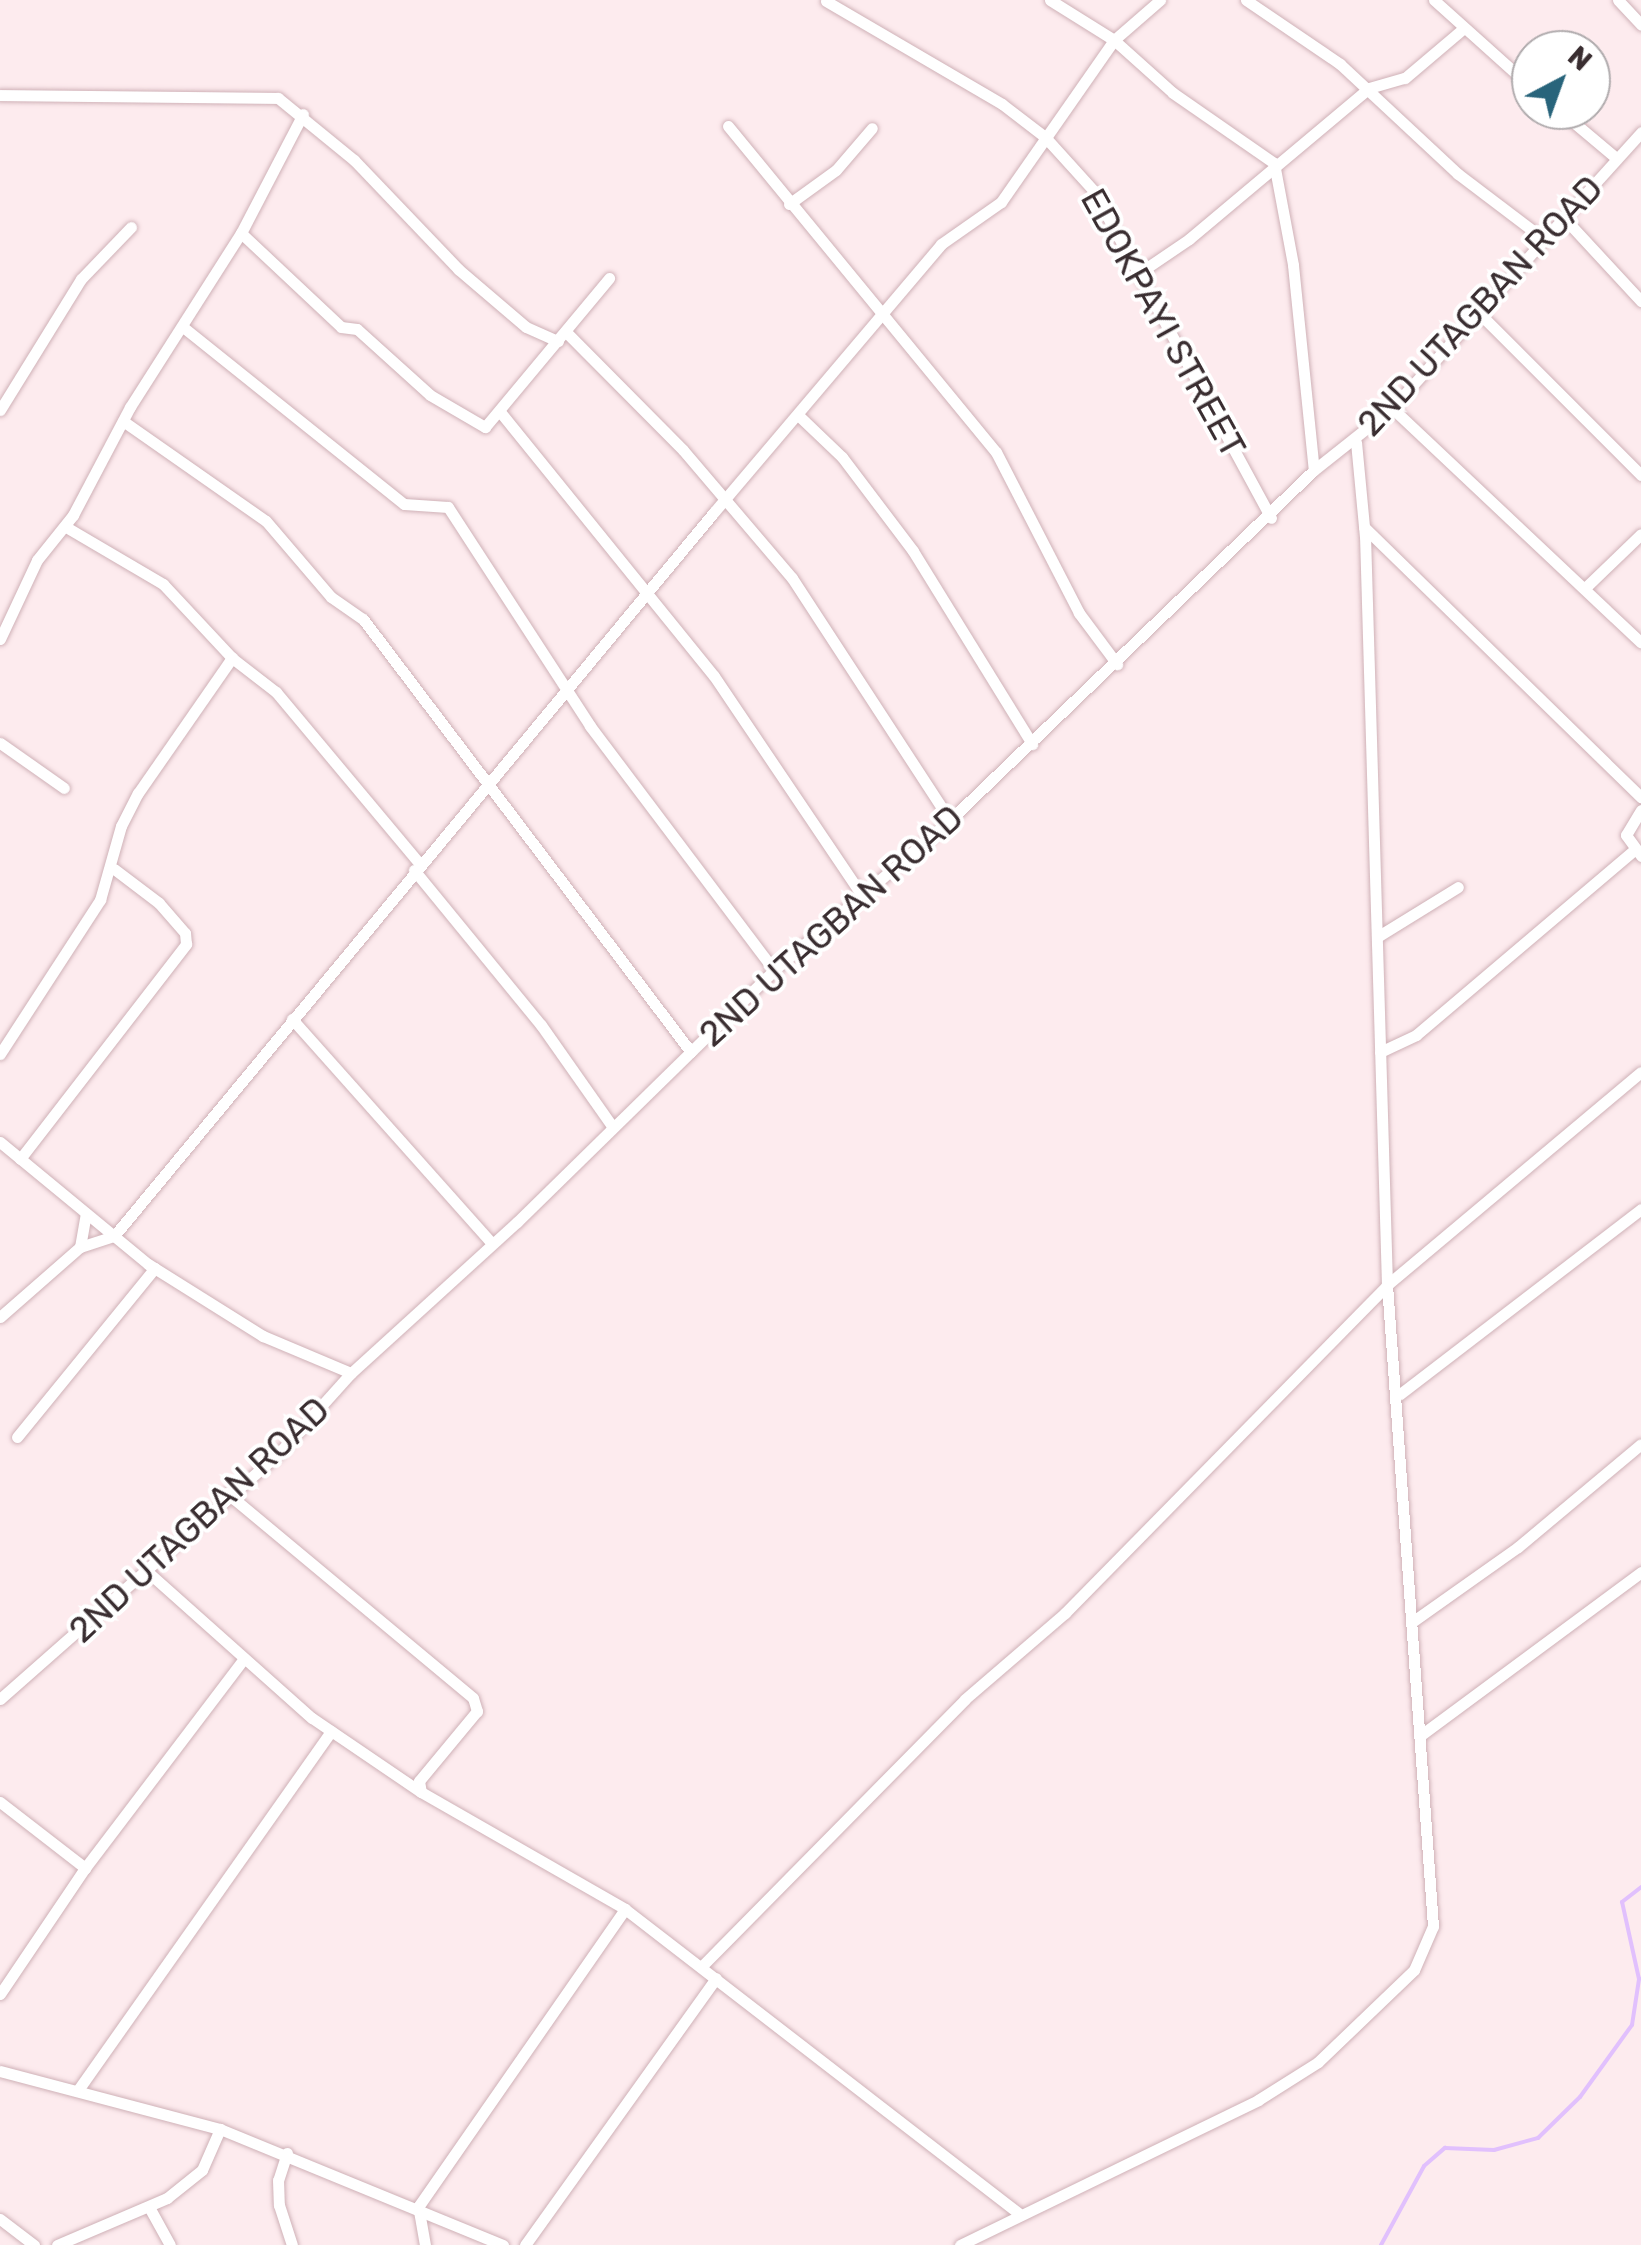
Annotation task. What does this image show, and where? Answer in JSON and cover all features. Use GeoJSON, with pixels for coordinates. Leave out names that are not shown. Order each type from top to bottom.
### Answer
{"type":"FeatureCollection","features":[{"type":"Feature","properties":{"kind":"street"},"geometry":{"type":"LineString","coordinates":[[1050,0],[1114,40],[1173,93],[1274,163],[1294,265],[1314,470]]}},
{"type":"Feature","properties":{"kind":"street"},"geometry":{"type":"LineString","coordinates":[[0,1317],[80,1247],[114,1236],[416,867],[941,244],[1001,202],[1114,40],[1160,0]]}},
{"type":"Feature","properties":{"kind":"street"},"geometry":{"type":"LineString","coordinates":[[1246,0],[1369,88],[1458,174],[1545,240]]}},
{"type":"Feature","properties":{"kind":"street"},"geometry":{"type":"LineString","coordinates":[[1434,0],[1511,69]]}},
{"type":"Feature","properties":{"kind":"street"},"geometry":{"type":"LineString","coordinates":[[1618,0],[1641,25]]}},
{"type":"Feature","properties":{"kind":"street","name":"EDOKPAYI STREET"},"geometry":{"type":"LineString","coordinates":[[826,1],[1002,104],[1045,136],[1093,190],[1142,271],[1271,518]]}},
{"type":"Feature","properties":{"kind":"street"},"geometry":{"type":"LineString","coordinates":[[1142,271],[1189,239],[1274,163],[1369,88],[1406,78],[1464,28]]}},
{"type":"Feature","properties":{"kind":"street"},"geometry":{"type":"LineString","coordinates":[[0,95],[254,92],[278,98],[303,114],[458,269],[526,327],[562,337],[727,498],[832,635],[950,820]]}},
{"type":"Feature","properties":{"kind":"street"},"geometry":{"type":"LineString","coordinates":[[0,639],[38,560],[66,527],[216,263],[241,233],[303,114]]}},
{"type":"Feature","properties":{"kind":"street"},"geometry":{"type":"LineString","coordinates":[[728,126],[788,204],[996,452],[1079,613],[1116,664]]}},
{"type":"Feature","properties":{"kind":"street"},"geometry":{"type":"LineString","coordinates":[[788,204],[836,170],[872,128]]}},
{"type":"Feature","properties":{"kind":"street"},"geometry":{"type":"LineString","coordinates":[[1582,130],[1615,157]]}},
{"type":"Feature","properties":{"kind":"street","name":"2ND UTAGBAN ROAD"},"geometry":{"type":"LineString","coordinates":[[0,1699],[149,1573],[227,1492],[278,1454],[351,1373],[490,1241],[518,1222],[774,970],[860,892],[950,820],[1116,664],[1194,580],[1271,518],[1314,470],[1356,442],[1392,408],[1641,132]]}},
{"type":"Feature","properties":{"kind":"street"},"geometry":{"type":"LineString","coordinates":[[1564,219],[1641,301]]}},
{"type":"Feature","properties":{"kind":"street"},"geometry":{"type":"LineString","coordinates":[[0,410],[82,279],[131,226]]}},
{"type":"Feature","properties":{"kind":"street"},"geometry":{"type":"LineString","coordinates":[[241,233],[341,327],[357,329],[458,416],[485,428],[562,337],[567,322],[609,278]]}},
{"type":"Feature","properties":{"kind":"street"},"geometry":{"type":"LineString","coordinates":[[1477,310],[1641,475]]}},
{"type":"Feature","properties":{"kind":"street"},"geometry":{"type":"LineString","coordinates":[[183,327],[296,412],[404,504],[436,501],[448,507],[566,689],[774,970]]}},
{"type":"Feature","properties":{"kind":"street"},"geometry":{"type":"LineString","coordinates":[[1392,408],[1641,643]]}},
{"type":"Feature","properties":{"kind":"street"},"geometry":{"type":"LineString","coordinates":[[501,413],[644,596],[714,676],[860,892]]}},
{"type":"Feature","properties":{"kind":"street"},"geometry":{"type":"LineString","coordinates":[[798,415],[842,457],[914,551],[1032,744]]}},
{"type":"Feature","properties":{"kind":"street"},"geometry":{"type":"LineString","coordinates":[[123,421],[266,521],[331,597],[378,636],[691,1052]]}},
{"type":"Feature","properties":{"kind":"street"},"geometry":{"type":"LineString","coordinates":[[960,2245],[1018,2212],[1258,2100],[1318,2062],[1414,1970],[1433,1926],[1387,1285],[1364,527],[1356,442]]}},
{"type":"Feature","properties":{"kind":"street"},"geometry":{"type":"LineString","coordinates":[[66,527],[163,584],[232,658],[297,714],[541,1025],[612,1126]]}},
{"type":"Feature","properties":{"kind":"street"},"geometry":{"type":"LineString","coordinates":[[1364,527],[1641,796]]}},
{"type":"Feature","properties":{"kind":"street"},"geometry":{"type":"LineString","coordinates":[[1586,587],[1641,534]]}},
{"type":"Feature","properties":{"kind":"street"},"geometry":{"type":"LineString","coordinates":[[0,1054],[114,869],[121,826],[138,793],[232,658]]}},
{"type":"Feature","properties":{"kind":"street"},"geometry":{"type":"LineString","coordinates":[[0,743],[64,788]]}},
{"type":"Feature","properties":{"kind":"street"},"geometry":{"type":"LineString","coordinates":[[1380,1052],[1416,1035],[1638,853],[1626,836],[1641,810]]}},
{"type":"Feature","properties":{"kind":"street"},"geometry":{"type":"LineString","coordinates":[[20,1159],[186,944],[185,933],[159,903],[114,869]]}},
{"type":"Feature","properties":{"kind":"street"},"geometry":{"type":"LineString","coordinates":[[1377,937],[1458,887]]}},
{"type":"Feature","properties":{"kind":"street"},"geometry":{"type":"LineString","coordinates":[[292,1019],[490,1241]]}},
{"type":"Feature","properties":{"kind":"street"},"geometry":{"type":"LineString","coordinates":[[701,1967],[965,1700],[1065,1613],[1387,1285],[1641,1072]]}},
{"type":"Feature","properties":{"kind":"street"},"geometry":{"type":"LineString","coordinates":[[2,1150],[20,1159],[156,1268],[263,1336],[351,1373]]}},
{"type":"Feature","properties":{"kind":"street"},"geometry":{"type":"LineString","coordinates":[[1400,1394],[1641,1208]]}},
{"type":"Feature","properties":{"kind":"street"},"geometry":{"type":"LineString","coordinates":[[80,1247],[86,1214]]}},
{"type":"Feature","properties":{"kind":"street"},"geometry":{"type":"LineString","coordinates":[[16,1437],[156,1268]]}},
{"type":"Feature","properties":{"kind":"street"},"geometry":{"type":"LineString","coordinates":[[1412,1622],[1518,1548],[1641,1444]]}},
{"type":"Feature","properties":{"kind":"street"},"geometry":{"type":"LineString","coordinates":[[227,1492],[473,1698],[477,1712],[420,1780],[421,1792]]}},
{"type":"Feature","properties":{"kind":"street"},"geometry":{"type":"LineString","coordinates":[[1421,1734],[1641,1572]]}},
{"type":"Feature","properties":{"kind":"street"},"geometry":{"type":"LineString","coordinates":[[149,1573],[242,1661],[330,1731],[421,1792],[625,1909],[1018,2212]]}},
{"type":"Feature","properties":{"kind":"street"},"geometry":{"type":"LineString","coordinates":[[0,1994],[85,1868],[242,1661]]}},
{"type":"Feature","properties":{"kind":"street"},"geometry":{"type":"LineString","coordinates":[[78,2090],[330,1731]]}},
{"type":"Feature","properties":{"kind":"street"},"geometry":{"type":"LineString","coordinates":[[1,1804],[85,1868]]}},
{"type":"Feature","properties":{"kind":"street"},"geometry":{"type":"LineString","coordinates":[[425,2245],[418,2207],[625,1909]]}},
{"type":"Feature","properties":{"kind":"street"},"geometry":{"type":"LineString","coordinates":[[524,2245],[716,1978]]}},
{"type":"Feature","properties":{"kind":"street"},"geometry":{"type":"LineString","coordinates":[[0,2071],[220,2129],[503,2245]]}},
{"type":"Feature","properties":{"kind":"street"},"geometry":{"type":"LineString","coordinates":[[57,2245],[149,2207],[202,2170],[220,2129]]}},
{"type":"Feature","properties":{"kind":"street"},"geometry":{"type":"LineString","coordinates":[[287,2154],[278,2180],[279,2205],[292,2245]]}},
{"type":"Feature","properties":{"kind":"street"},"geometry":{"type":"LineString","coordinates":[[149,2207],[170,2245]]}},
{"type":"Feature","properties":{"kind":"street"},"geometry":{"type":"LineString","coordinates":[[0,2219],[34,2245]]}},
{"type":"Feature","properties":{"kind":"waterway"},"geometry":{"type":"LineString","coordinates":[[1381,2245],[1424,2166],[1445,2148],[1494,2150],[1538,2138],[1580,2097],[1632,2025],[1639,1979],[1622,1902],[1641,1887]]}}]}
